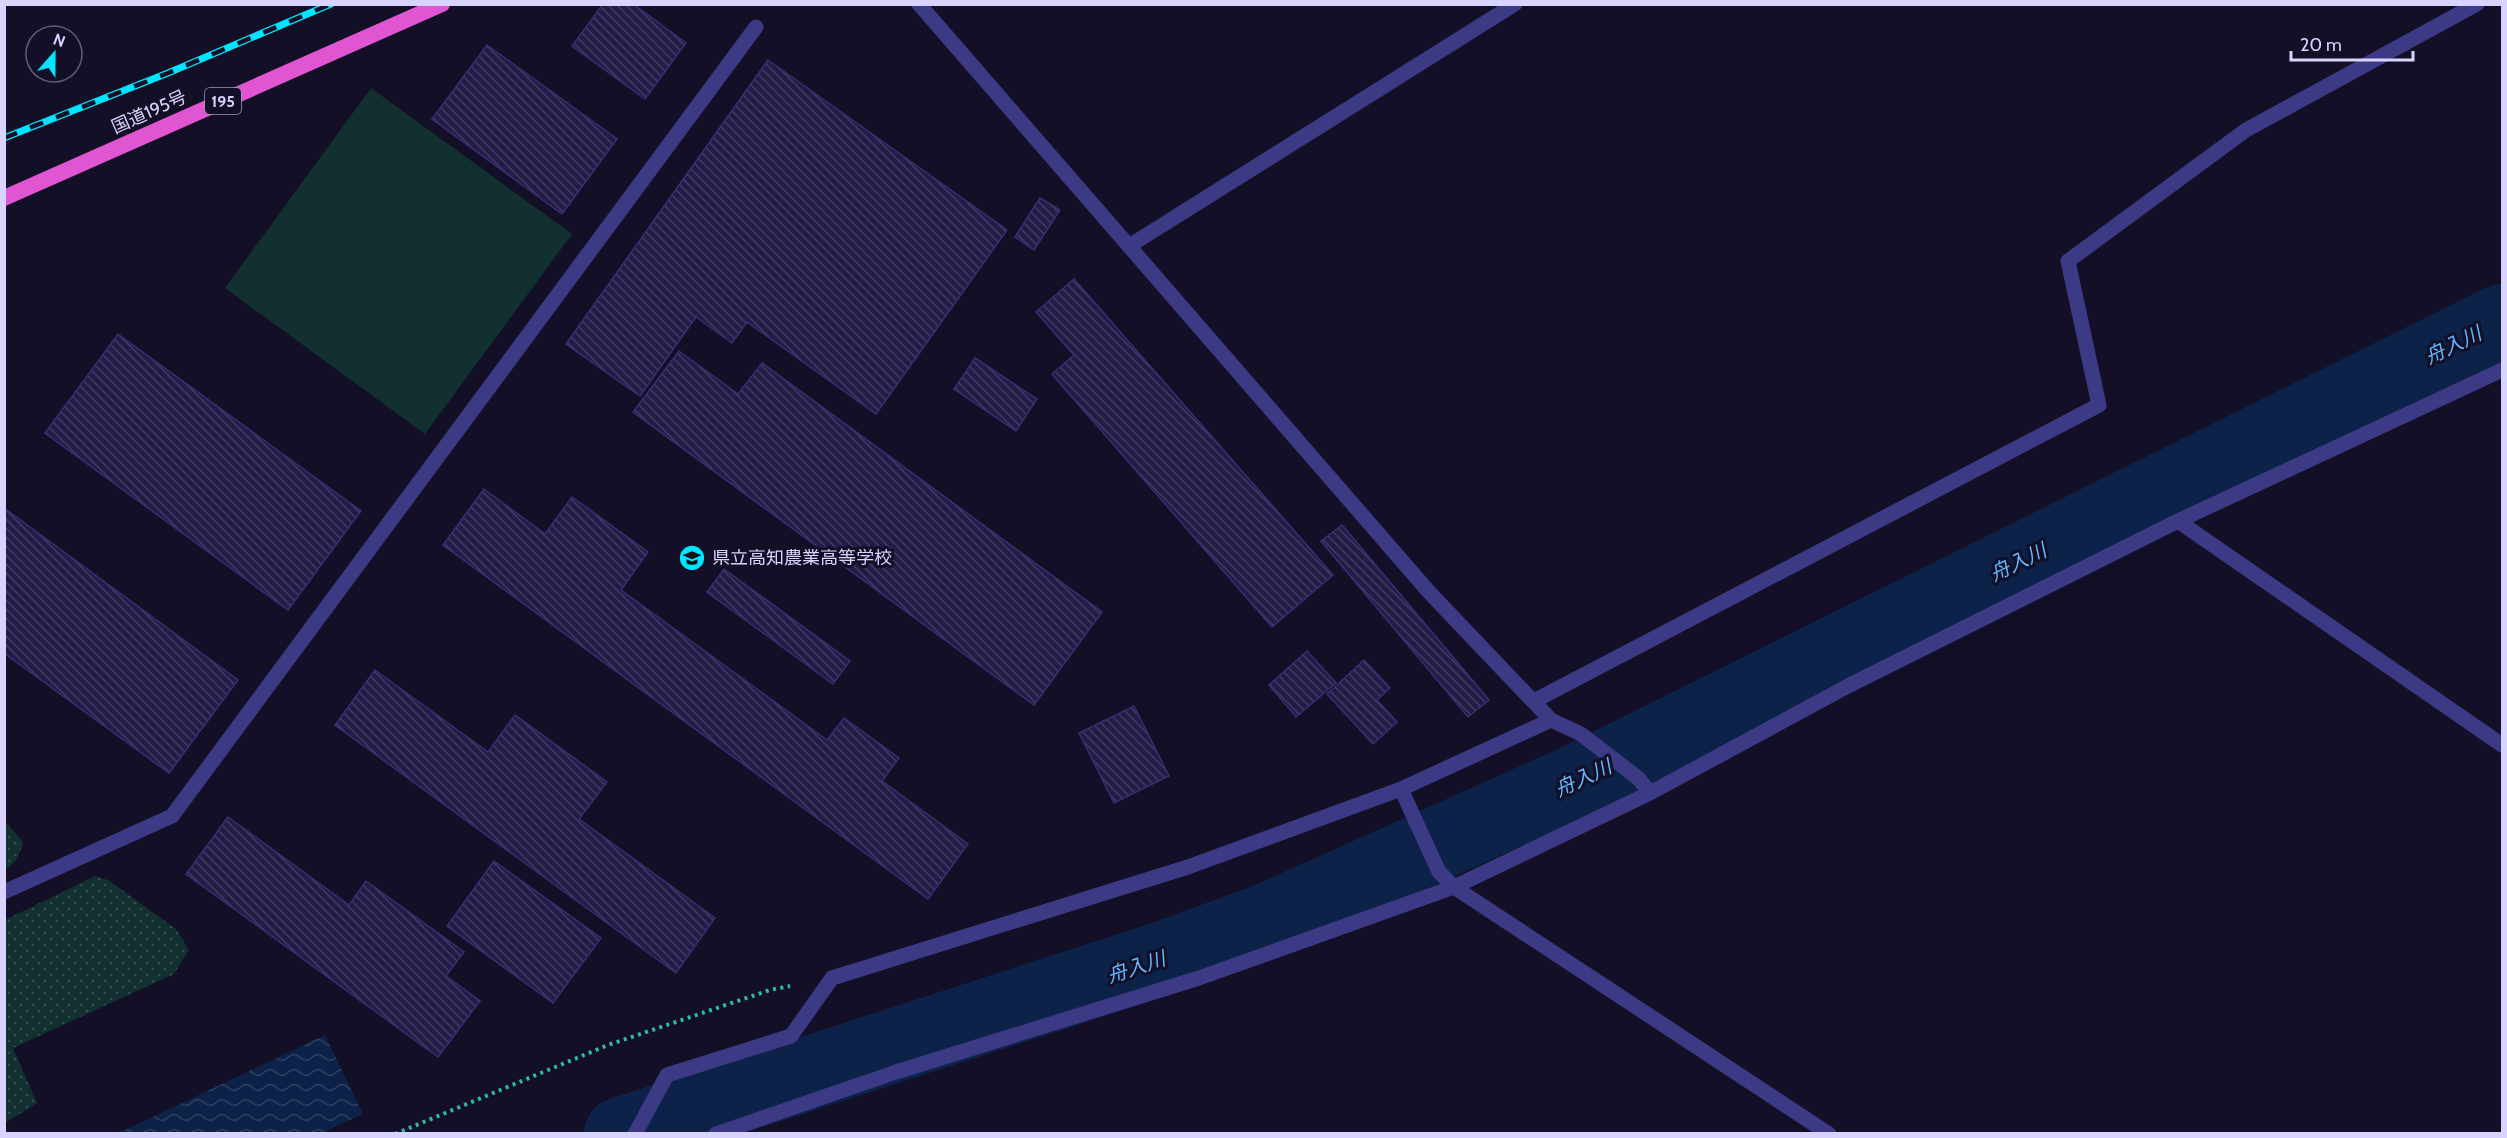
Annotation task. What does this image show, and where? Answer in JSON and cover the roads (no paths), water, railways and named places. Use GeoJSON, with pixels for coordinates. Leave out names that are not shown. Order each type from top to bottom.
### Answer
{"type":"FeatureCollection","features":[{"type":"Feature","properties":{"kind":"highway","name":"国道195号"},"geometry":{"type":"LineString","coordinates":[[4,198],[442,4]]}},
{"type":"Feature","properties":{"kind":"street"},"geometry":{"type":"LineString","coordinates":[[919,4],[1429,592],[1551,720],[1581,734],[1638,778],[1650,793]]}},
{"type":"Feature","properties":{"kind":"street"},"geometry":{"type":"LineString","coordinates":[[1129,246],[1515,4]]}},
{"type":"Feature","properties":{"kind":"street"},"geometry":{"type":"LineString","coordinates":[[1534,701],[2099,405],[2068,261],[2246,130],[2477,4]]}},
{"type":"Feature","properties":{"kind":"street"},"geometry":{"type":"LineString","coordinates":[[4,892],[172,816],[756,27]]}},
{"type":"Feature","properties":{"kind":"street"},"geometry":{"type":"LineString","coordinates":[[716,1134],[896,1072],[1198,978],[1454,887],[1650,793],[1848,686],[2178,521],[2502,370]]}},
{"type":"Feature","properties":{"kind":"street"},"geometry":{"type":"LineString","coordinates":[[2178,521],[2502,745]]}},
{"type":"Feature","properties":{"kind":"street"},"geometry":{"type":"LineString","coordinates":[[635,1134],[667,1075],[790,1036],[832,978],[1105,895],[1401,789],[1551,720]]}},
{"type":"Feature","properties":{"kind":"street"},"geometry":{"type":"LineString","coordinates":[[1401,789],[1439,872],[1454,887],[1829,1134]]}},
{"type":"Feature","properties":{"kind":"water"},"geometry":{"type":"Polygon","coordinates":[[[325,1035],[363,1114],[322,1133],[119,1133],[325,1035]]]}},
{"type":"Feature","properties":{"kind":"waterway","name":"舟入川"},"geometry":{"type":"LineString","coordinates":[[621,1134],[1158,960],[1265,921],[1579,780],[2502,321]]}},
{"type":"Feature","properties":{"kind":"railway"},"geometry":{"type":"LineString","coordinates":[[4,138],[168,73],[331,4]]}},
{"type":"Feature","properties":{"kind":"place","name":"県立高知農業高等学校"},"geometry":{"type":"Point","coordinates":[692,558]}}]}
